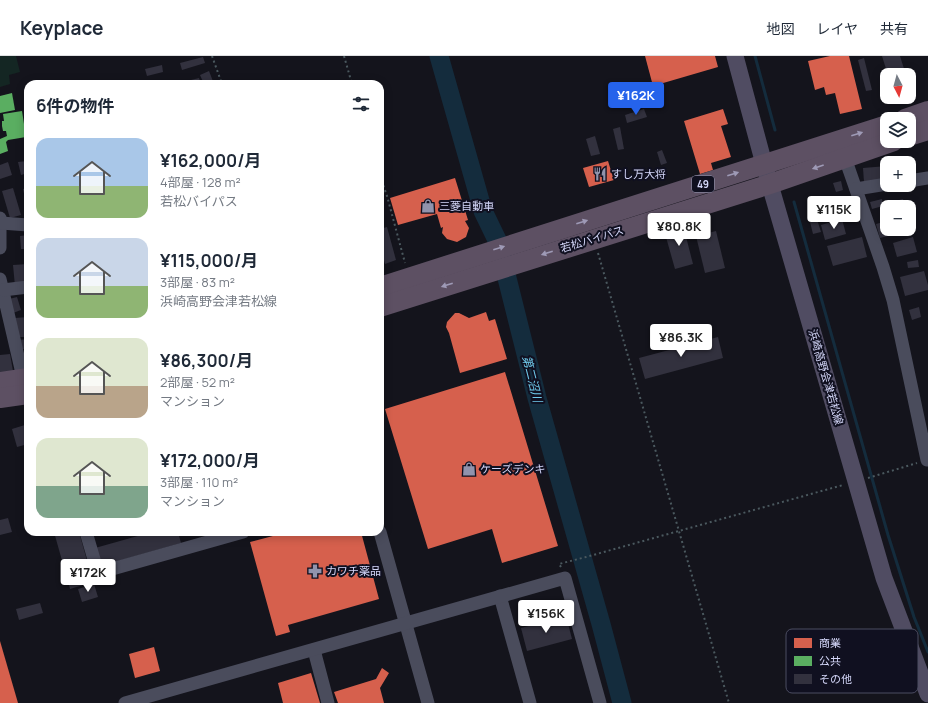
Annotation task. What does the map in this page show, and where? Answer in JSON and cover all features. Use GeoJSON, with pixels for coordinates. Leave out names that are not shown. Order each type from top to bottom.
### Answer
{"type":"FeatureCollection","features":[{"type":"Feature","properties":{"kind":"highway"},"geometry":{"type":"LineString","coordinates":[[916,116],[928,112]]}},
{"type":"Feature","properties":{"kind":"highway","name":"若松バイパス"},"geometry":{"type":"LineString","coordinates":[[384,305],[482,264],[521,252],[764,164],[880,127]]}},
{"type":"Feature","properties":{"kind":"highway"},"geometry":{"type":"LineString","coordinates":[[916,134],[928,130]]}},
{"type":"Feature","properties":{"kind":"highway","name":"若松バイパス"},"geometry":{"type":"LineString","coordinates":[[521,252],[594,239],[770,184],[880,146]]}},
{"type":"Feature","properties":{"kind":"highway","name":"若松バイパス"},"geometry":{"type":"LineString","coordinates":[[384,286],[409,277],[482,264]]}},
{"type":"Feature","properties":{"kind":"highway"},"geometry":{"type":"LineString","coordinates":[[0,382],[24,386]]}},
{"type":"Feature","properties":{"kind":"highway"},"geometry":{"type":"LineString","coordinates":[[0,398],[24,387]]}},
{"type":"Feature","properties":{"kind":"main road","name":"浜崎高野会津若松線"},"geometry":{"type":"LineString","coordinates":[[735,56],[764,164],[884,578],[903,629]]}},
{"type":"Feature","properties":{"kind":"main road","name":"浜崎高野会津若松線"},"geometry":{"type":"LineString","coordinates":[[918,668],[928,694]]}},
{"type":"Feature","properties":{"kind":"street"},"geometry":{"type":"LineString","coordinates":[[845,158],[893,300],[927,460]]}},
{"type":"Feature","properties":{"kind":"street"},"geometry":{"type":"LineString","coordinates":[[916,179],[928,178]]}},
{"type":"Feature","properties":{"kind":"street"},"geometry":{"type":"LineString","coordinates":[[856,189],[880,185]]}},
{"type":"Feature","properties":{"kind":"street"},"geometry":{"type":"LineString","coordinates":[[0,248],[0,220],[24,224]]}},
{"type":"Feature","properties":{"kind":"street"},"geometry":{"type":"LineString","coordinates":[[24,287],[1,284],[15,348],[24,376]]}},
{"type":"Feature","properties":{"kind":"street"},"geometry":{"type":"LineString","coordinates":[[87,536],[98,573],[230,536]]}},
{"type":"Feature","properties":{"kind":"street"},"geometry":{"type":"LineString","coordinates":[[381,536],[428,703]]}},
{"type":"Feature","properties":{"kind":"street"},"geometry":{"type":"LineString","coordinates":[[125,703],[165,697],[314,650],[565,578],[600,703]]}},
{"type":"Feature","properties":{"kind":"street"},"geometry":{"type":"LineString","coordinates":[[500,596],[530,703]]}},
{"type":"Feature","properties":{"kind":"street"},"geometry":{"type":"LineString","coordinates":[[314,650],[328,703]]}},
{"type":"Feature","properties":{"kind":"path"},"geometry":{"type":"LineString","coordinates":[[212,56],[221,80]]}},
{"type":"Feature","properties":{"kind":"path"},"geometry":{"type":"LineString","coordinates":[[344,56],[351,80]]}},
{"type":"Feature","properties":{"kind":"path"},"geometry":{"type":"LineString","coordinates":[[384,187],[409,277]]}},
{"type":"Feature","properties":{"kind":"path"},"geometry":{"type":"LineString","coordinates":[[594,239],[729,703]]}},
{"type":"Feature","properties":{"kind":"path"},"geometry":{"type":"LineString","coordinates":[[865,478],[927,460]]}},
{"type":"Feature","properties":{"kind":"path"},"geometry":{"type":"LineString","coordinates":[[577,559],[843,485]]}},
{"type":"Feature","properties":{"kind":"green space"},"geometry":{"type":"Polygon","coordinates":[[[0,56],[16,56],[20,72],[9,75],[10,84],[0,87],[0,56]]]}},
{"type":"Feature","properties":{"kind":"building: 商業"},"geometry":{"type":"Polygon","coordinates":[[[645,56],[715,56],[718,67],[653,86],[645,56]]]}},
{"type":"Feature","properties":{"kind":"building: 商業"},"geometry":{"type":"Polygon","coordinates":[[[830,56],[849,56],[862,109],[840,114],[835,93],[826,95],[824,87],[815,90],[808,61],[830,56]]]}},
{"type":"Feature","properties":{"kind":"building: 商業"},"geometry":{"type":"Polygon","coordinates":[[[723,109],[728,124],[721,126],[731,157],[711,163],[713,170],[700,174],[684,121],[723,109]]]}},
{"type":"Feature","properties":{"kind":"building: 商業"},"geometry":{"type":"Polygon","coordinates":[[[608,161],[614,180],[589,187],[583,168],[608,161]]]}},
{"type":"Feature","properties":{"kind":"building: 商業","name":"三菱自動車"},"geometry":{"type":"Polygon","coordinates":[[[455,178],[468,220],[465,221],[469,228],[466,237],[457,242],[447,239],[442,233],[443,227],[441,228],[437,214],[398,225],[390,198],[455,178]]]}},
{"type":"Feature","properties":{"kind":"building: 商業"},"geometry":{"type":"Polygon","coordinates":[[[486,312],[489,321],[495,319],[507,359],[460,373],[446,327],[447,322],[455,313],[459,313],[469,318],[486,312]]]}},
{"type":"Feature","properties":{"kind":"building: 商業","name":"ケーズデンキ"},"geometry":{"type":"Polygon","coordinates":[[[505,372],[558,546],[502,563],[492,529],[428,549],[385,409],[505,372]]]}},
{"type":"Feature","properties":{"kind":"building: 商業","name":"カワチ薬品"},"geometry":{"type":"Polygon","coordinates":[[[273,536],[362,536],[379,599],[288,625],[290,632],[276,636],[250,542],[273,536]]]}},
{"type":"Feature","properties":{"kind":"building: 商業"},"geometry":{"type":"Polygon","coordinates":[[[0,641],[18,703],[0,703],[0,641]]]}},
{"type":"Feature","properties":{"kind":"building: 商業"},"geometry":{"type":"Polygon","coordinates":[[[154,647],[160,671],[135,678],[129,654],[154,647]]]}},
{"type":"Feature","properties":{"kind":"building: 商業"},"geometry":{"type":"Polygon","coordinates":[[[382,668],[389,673],[380,688],[384,703],[338,703],[334,692],[376,679],[382,668]]]}},
{"type":"Feature","properties":{"kind":"building: 商業"},"geometry":{"type":"Polygon","coordinates":[[[311,673],[320,703],[283,703],[278,683],[311,673]]]}},
{"type":"Feature","properties":{"kind":"building: 公共"},"geometry":{"type":"Polygon","coordinates":[[[12,93],[15,110],[0,113],[0,96],[12,93]]]}},
{"type":"Feature","properties":{"kind":"building: 公共"},"geometry":{"type":"Polygon","coordinates":[[[22,111],[24,137],[8,140],[6,142],[8,151],[0,154],[0,139],[7,136],[6,131],[3,131],[2,126],[2,121],[4,121],[3,114],[22,111]]]}},
{"type":"Feature","properties":{"kind":"building: その他"},"geometry":{"type":"Polygon","coordinates":[[[882,56],[900,56],[904,68],[886,68],[882,56]]]}},
{"type":"Feature","properties":{"kind":"building: その他"},"geometry":{"type":"Polygon","coordinates":[[[203,57],[205,63],[182,70],[180,63],[203,57]]]}},
{"type":"Feature","properties":{"kind":"building: その他"},"geometry":{"type":"Polygon","coordinates":[[[864,58],[872,90],[866,91],[858,60],[864,58]]]}},
{"type":"Feature","properties":{"kind":"building: その他"},"geometry":{"type":"Polygon","coordinates":[[[162,65],[163,72],[147,76],[145,69],[162,65]]]}},
{"type":"Feature","properties":{"kind":"building: その他"},"geometry":{"type":"Polygon","coordinates":[[[209,71],[212,80],[202,80],[200,75],[209,71]]]}},
{"type":"Feature","properties":{"kind":"building: その他"},"geometry":{"type":"Polygon","coordinates":[[[644,109],[647,117],[627,123],[625,115],[644,109]]]}},
{"type":"Feature","properties":{"kind":"building: その他"},"geometry":{"type":"Polygon","coordinates":[[[620,127],[624,149],[618,150],[613,129],[620,127]]]}},
{"type":"Feature","properties":{"kind":"building: その他"},"geometry":{"type":"Polygon","coordinates":[[[595,136],[600,154],[591,156],[586,139],[595,136]]]}},
{"type":"Feature","properties":{"kind":"building: その他"},"geometry":{"type":"Polygon","coordinates":[[[662,150],[667,163],[661,165],[657,152],[662,150]]]}},
{"type":"Feature","properties":{"kind":"building: その他"},"geometry":{"type":"Polygon","coordinates":[[[24,161],[24,174],[21,175],[18,162],[24,161]]]}},
{"type":"Feature","properties":{"kind":"building: その他"},"geometry":{"type":"Polygon","coordinates":[[[8,162],[12,175],[0,179],[0,165],[8,162]]]}},
{"type":"Feature","properties":{"kind":"building: その他"},"geometry":{"type":"Polygon","coordinates":[[[880,167],[880,180],[864,182],[863,168],[880,167]]]}},
{"type":"Feature","properties":{"kind":"building: その他"},"geometry":{"type":"Polygon","coordinates":[[[841,181],[843,190],[836,192],[833,183],[841,181]]]}},
{"type":"Feature","properties":{"kind":"building: その他"},"geometry":{"type":"Polygon","coordinates":[[[13,188],[21,215],[10,218],[2,191],[13,188]]]}},
{"type":"Feature","properties":{"kind":"building: その他"},"geometry":{"type":"Polygon","coordinates":[[[848,196],[852,212],[842,215],[838,199],[848,196]]]}},
{"type":"Feature","properties":{"kind":"building: その他"},"geometry":{"type":"Polygon","coordinates":[[[882,199],[880,200],[880,207],[872,209],[870,202],[882,199]]]}},
{"type":"Feature","properties":{"kind":"building: その他"},"geometry":{"type":"Polygon","coordinates":[[[816,216],[821,232],[813,234],[809,218],[816,216]]]}},
{"type":"Feature","properties":{"kind":"building: その他"},"geometry":{"type":"Polygon","coordinates":[[[842,219],[846,234],[825,240],[821,225],[842,219]]]}},
{"type":"Feature","properties":{"kind":"building: その他"},"geometry":{"type":"Polygon","coordinates":[[[880,223],[880,236],[888,236],[880,238],[876,224],[880,223]]]}},
{"type":"Feature","properties":{"kind":"building: その他"},"geometry":{"type":"Polygon","coordinates":[[[683,225],[693,264],[675,269],[664,230],[683,225]]]}},
{"type":"Feature","properties":{"kind":"building: その他"},"geometry":{"type":"Polygon","coordinates":[[[387,227],[396,260],[385,264],[384,261],[384,228],[387,227]]]}},
{"type":"Feature","properties":{"kind":"building: その他"},"geometry":{"type":"Polygon","coordinates":[[[716,231],[725,268],[705,273],[696,236],[716,231]]]}},
{"type":"Feature","properties":{"kind":"building: その他"},"geometry":{"type":"Polygon","coordinates":[[[20,236],[24,236],[24,249],[21,249],[20,236]]]}},
{"type":"Feature","properties":{"kind":"building: その他"},"geometry":{"type":"Polygon","coordinates":[[[862,237],[867,257],[833,266],[827,246],[862,237]]]}},
{"type":"Feature","properties":{"kind":"building: その他"},"geometry":{"type":"Polygon","coordinates":[[[913,237],[917,252],[897,257],[893,243],[913,237]]]}},
{"type":"Feature","properties":{"kind":"building: その他"},"geometry":{"type":"Polygon","coordinates":[[[918,260],[919,267],[908,268],[907,262],[918,260]]]}},
{"type":"Feature","properties":{"kind":"building: その他"},"geometry":{"type":"Polygon","coordinates":[[[24,264],[24,285],[15,286],[13,265],[24,264]]]}},
{"type":"Feature","properties":{"kind":"building: その他"},"geometry":{"type":"Polygon","coordinates":[[[924,271],[928,290],[905,296],[900,277],[924,271]]]}},
{"type":"Feature","properties":{"kind":"building: その他"},"geometry":{"type":"Polygon","coordinates":[[[17,297],[21,310],[13,313],[9,299],[17,297]]]}},
{"type":"Feature","properties":{"kind":"building: その他"},"geometry":{"type":"Polygon","coordinates":[[[919,307],[921,317],[912,320],[909,310],[919,307]]]}},
{"type":"Feature","properties":{"kind":"building: その他"},"geometry":{"type":"Polygon","coordinates":[[[24,317],[24,337],[17,337],[15,318],[24,317]]]}},
{"type":"Feature","properties":{"kind":"building: その他"},"geometry":{"type":"Polygon","coordinates":[[[718,337],[723,358],[645,379],[639,358],[718,337]]]}},
{"type":"Feature","properties":{"kind":"building: その他"},"geometry":{"type":"Polygon","coordinates":[[[24,339],[24,349],[18,349],[18,340],[24,339]]]}},
{"type":"Feature","properties":{"kind":"building: その他"},"geometry":{"type":"Polygon","coordinates":[[[10,354],[13,371],[0,373],[0,355],[10,354]]]}},
{"type":"Feature","properties":{"kind":"building: その他"},"geometry":{"type":"Polygon","coordinates":[[[24,425],[24,445],[17,447],[12,429],[24,425]]]}},
{"type":"Feature","properties":{"kind":"building: その他"},"geometry":{"type":"Polygon","coordinates":[[[8,518],[12,532],[0,535],[0,520],[8,518]]]}},
{"type":"Feature","properties":{"kind":"building: その他"},"geometry":{"type":"Polygon","coordinates":[[[55,536],[80,536],[93,582],[70,589],[55,536]]]}},
{"type":"Feature","properties":{"kind":"building: その他"},"geometry":{"type":"Polygon","coordinates":[[[138,536],[179,536],[181,543],[101,566],[95,548],[138,536]]]}},
{"type":"Feature","properties":{"kind":"building: その他"},"geometry":{"type":"Polygon","coordinates":[[[94,584],[98,597],[82,602],[78,589],[94,584]]]}},
{"type":"Feature","properties":{"kind":"building: その他"},"geometry":{"type":"Polygon","coordinates":[[[40,603],[43,613],[19,620],[16,609],[40,603]]]}},
{"type":"Feature","properties":{"kind":"building: その他"},"geometry":{"type":"Polygon","coordinates":[[[566,616],[572,639],[527,651],[521,628],[566,616]]]}},
{"type":"Feature","properties":{"kind":"waterway","name":"第二沼川"},"geometry":{"type":"LineString","coordinates":[[439,56],[483,211],[498,242],[537,398],[622,703]]}},
{"type":"Feature","properties":{"kind":"waterway"},"geometry":{"type":"LineString","coordinates":[[755,56],[775,130]]}},
{"type":"Feature","properties":{"kind":"waterway"},"geometry":{"type":"LineString","coordinates":[[794,202],[888,535],[914,617],[928,652]]}},
{"type":"Feature","properties":{"kind":"place","name":"すし万大将"},"geometry":{"type":"Point","coordinates":[600,174]}},
{"type":"Feature","properties":{"kind":"place","name":"三菱自動車"},"geometry":{"type":"Point","coordinates":[428,206]}},
{"type":"Feature","properties":{"kind":"place","name":"ケーズデンキ"},"geometry":{"type":"Point","coordinates":[469,469]}},
{"type":"Feature","properties":{"kind":"place","name":"カワチ薬品"},"geometry":{"type":"Point","coordinates":[315,571]}}]}
